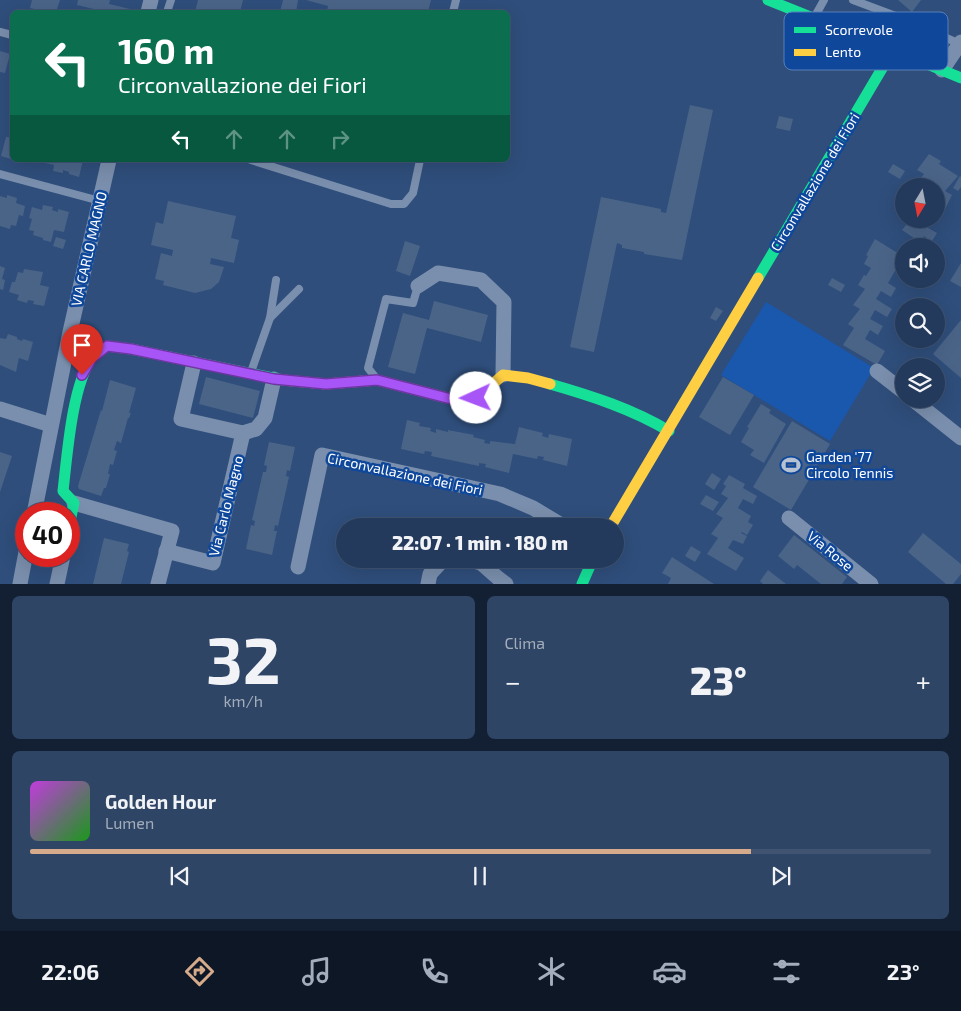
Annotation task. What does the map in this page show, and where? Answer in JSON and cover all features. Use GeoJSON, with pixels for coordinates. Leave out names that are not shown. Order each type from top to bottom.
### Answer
{"type":"FeatureCollection","features":[{"type":"Feature","properties":{"kind":"street"},"geometry":{"type":"LineString","coordinates":[[768,0],[799,12]]}},
{"type":"Feature","properties":{"kind":"street"},"geometry":{"type":"LineString","coordinates":[[948,61],[960,43]]}},
{"type":"Feature","properties":{"kind":"street","name":"Circonvallazione dei Fiori"},"geometry":{"type":"LineString","coordinates":[[616,518],[881,70]]}},
{"type":"Feature","properties":{"kind":"street"},"geometry":{"type":"LineString","coordinates":[[942,70],[961,78]]}},
{"type":"Feature","properties":{"kind":"street","name":"VIA CARLO MAGNO"},"geometry":{"type":"LineString","coordinates":[[36,502],[70,332],[109,162]]}},
{"type":"Feature","properties":{"kind":"street"},"geometry":{"type":"LineString","coordinates":[[418,286],[438,273],[481,280],[504,302],[504,374]]}},
{"type":"Feature","properties":{"kind":"street"},"geometry":{"type":"LineString","coordinates":[[73,502],[63,491],[82,375],[92,358],[107,346],[131,349],[274,379],[326,384],[377,380],[459,401],[476,398],[504,374],[523,376],[602,400],[652,421],[669,431]]}},
{"type":"Feature","properties":{"kind":"street"},"geometry":{"type":"LineString","coordinates":[[194,363],[181,419],[243,433],[256,429],[265,418],[274,379]]}},
{"type":"Feature","properties":{"kind":"street"},"geometry":{"type":"LineString","coordinates":[[877,371],[895,385]]}},
{"type":"Feature","properties":{"kind":"street"},"geometry":{"type":"LineString","coordinates":[[58,391],[78,394]]}},
{"type":"Feature","properties":{"kind":"street"},"geometry":{"type":"LineString","coordinates":[[923,408],[961,438]]}},
{"type":"Feature","properties":{"kind":"street"},"geometry":{"type":"LineString","coordinates":[[0,410],[51,425]]}},
{"type":"Feature","properties":{"kind":"street","name":"Via Carlo Magno"},"geometry":{"type":"LineString","coordinates":[[166,551],[213,563],[243,433]]}},
{"type":"Feature","properties":{"kind":"street","name":"Circonvallazione dei Fiori"},"geometry":{"type":"LineString","coordinates":[[298,567],[322,454],[500,494],[533,508],[550,518]]}},
{"type":"Feature","properties":{"kind":"street"},"geometry":{"type":"LineString","coordinates":[[80,505],[172,531],[158,584]]}},
{"type":"Feature","properties":{"kind":"street","name":"Via Rose"},"geometry":{"type":"LineString","coordinates":[[789,518],[871,584]]}},
{"type":"Feature","properties":{"kind":"street"},"geometry":{"type":"LineString","coordinates":[[20,584],[23,567]]}},
{"type":"Feature","properties":{"kind":"street"},"geometry":{"type":"LineString","coordinates":[[57,584],[61,567]]}},
{"type":"Feature","properties":{"kind":"street"},"geometry":{"type":"LineString","coordinates":[[428,584],[430,574],[436,568]]}},
{"type":"Feature","properties":{"kind":"street"},"geometry":{"type":"LineString","coordinates":[[487,568],[506,584]]}},
{"type":"Feature","properties":{"kind":"street"},"geometry":{"type":"LineString","coordinates":[[582,584],[589,568]]}},
{"type":"Feature","properties":{"kind":"lane"},"geometry":{"type":"LineString","coordinates":[[817,12],[824,0]]}},
{"type":"Feature","properties":{"kind":"lane"},"geometry":{"type":"LineString","coordinates":[[854,0],[885,12]]}},
{"type":"Feature","properties":{"kind":"lane"},"geometry":{"type":"LineString","coordinates":[[948,38],[960,43]]}},
{"type":"Feature","properties":{"kind":"lane"},"geometry":{"type":"LineString","coordinates":[[257,162],[391,204],[404,204],[413,193],[420,162]]}},
{"type":"Feature","properties":{"kind":"lane"},"geometry":{"type":"LineString","coordinates":[[0,174],[100,201]]}},
{"type":"Feature","properties":{"kind":"lane"},"geometry":{"type":"LineString","coordinates":[[250,375],[270,318],[276,280]]}},
{"type":"Feature","properties":{"kind":"lane"},"geometry":{"type":"LineString","coordinates":[[377,380],[368,368],[386,299],[413,303],[418,286]]}},
{"type":"Feature","properties":{"kind":"lane"},"geometry":{"type":"LineString","coordinates":[[270,318],[299,289]]}},
{"type":"Feature","properties":{"kind":"shaded area"},"geometry":{"type":"Polygon","coordinates":[[[766,302],[874,368],[830,441],[721,375],[766,302]]]}},
{"type":"Feature","properties":{"kind":"building"},"geometry":{"type":"Polygon","coordinates":[[[32,0],[60,0],[57,10],[30,8],[32,0]]]}},
{"type":"Feature","properties":{"kind":"building"},"geometry":{"type":"Polygon","coordinates":[[[78,0],[110,0],[109,4],[130,9],[98,10],[77,5],[78,0]]]}},
{"type":"Feature","properties":{"kind":"building"},"geometry":{"type":"Polygon","coordinates":[[[198,0],[243,0],[240,10],[196,10],[198,0]]]}},
{"type":"Feature","properties":{"kind":"building"},"geometry":{"type":"Polygon","coordinates":[[[283,0],[298,0],[296,10],[280,10],[283,0]]]}},
{"type":"Feature","properties":{"kind":"building"},"geometry":{"type":"Polygon","coordinates":[[[306,0],[431,0],[428,10],[327,10],[328,6],[306,0]]]}},
{"type":"Feature","properties":{"kind":"building"},"geometry":{"type":"Polygon","coordinates":[[[898,0],[921,0],[912,12],[898,0]]]}},
{"type":"Feature","properties":{"kind":"building"},"geometry":{"type":"Polygon","coordinates":[[[0,51],[10,54],[5,73],[0,72],[0,51]]]}},
{"type":"Feature","properties":{"kind":"building"},"geometry":{"type":"Polygon","coordinates":[[[690,105],[713,110],[682,260],[644,254],[644,252],[622,248],[622,245],[617,243],[594,352],[570,347],[601,197],[661,209],[661,212],[666,213],[690,105]]]}},
{"type":"Feature","properties":{"kind":"building"},"geometry":{"type":"Polygon","coordinates":[[[779,116],[793,119],[790,131],[776,128],[779,116]]]}},
{"type":"Feature","properties":{"kind":"building"},"geometry":{"type":"Polygon","coordinates":[[[6,137],[10,138],[10,159],[1,156],[6,137]]]}},
{"type":"Feature","properties":{"kind":"building"},"geometry":{"type":"Polygon","coordinates":[[[929,154],[941,161],[939,164],[958,176],[945,191],[945,178],[921,178],[924,174],[917,170],[929,154]]]}},
{"type":"Feature","properties":{"kind":"building"},"geometry":{"type":"Polygon","coordinates":[[[83,162],[79,177],[63,170],[63,173],[53,171],[54,165],[45,163],[83,162]]]}},
{"type":"Feature","properties":{"kind":"building"},"geometry":{"type":"Polygon","coordinates":[[[893,164],[905,171],[901,178],[888,172],[893,164]]]}},
{"type":"Feature","properties":{"kind":"building"},"geometry":{"type":"Polygon","coordinates":[[[960,176],[961,187],[958,191],[953,188],[960,176]]]}},
{"type":"Feature","properties":{"kind":"building"},"geometry":{"type":"Polygon","coordinates":[[[945,191],[952,195],[945,209],[945,191]]]}},
{"type":"Feature","properties":{"kind":"building"},"geometry":{"type":"Polygon","coordinates":[[[7,195],[17,198],[16,203],[25,206],[23,216],[19,215],[16,226],[11,225],[10,229],[0,226],[0,196],[7,198],[7,195]]]}},
{"type":"Feature","properties":{"kind":"building"},"geometry":{"type":"Polygon","coordinates":[[[168,201],[236,216],[231,238],[239,240],[234,263],[211,258],[210,264],[224,267],[219,282],[211,289],[195,293],[163,285],[164,281],[155,279],[161,253],[172,256],[173,250],[151,245],[156,222],[163,224],[168,201]]]}},
{"type":"Feature","properties":{"kind":"building"},"geometry":{"type":"Polygon","coordinates":[[[43,205],[53,207],[52,210],[58,212],[58,209],[69,212],[64,232],[54,230],[51,242],[33,235],[34,231],[29,230],[32,219],[29,218],[32,207],[42,210],[43,205]]]}},
{"type":"Feature","properties":{"kind":"building"},"geometry":{"type":"Polygon","coordinates":[[[904,228],[928,228],[937,233],[934,238],[924,236],[923,238],[914,238],[902,230],[904,228]]]}},
{"type":"Feature","properties":{"kind":"building"},"geometry":{"type":"Polygon","coordinates":[[[56,237],[66,240],[63,249],[53,246],[56,237]]]}},
{"type":"Feature","properties":{"kind":"building"},"geometry":{"type":"Polygon","coordinates":[[[875,239],[895,251],[895,271],[888,283],[896,288],[891,297],[881,291],[876,299],[892,309],[887,317],[875,310],[870,319],[883,326],[878,335],[870,330],[865,339],[885,351],[877,365],[843,345],[854,328],[848,324],[860,309],[853,305],[865,289],[858,285],[871,268],[864,264],[868,256],[866,255],[875,239]]]}},
{"type":"Feature","properties":{"kind":"building"},"geometry":{"type":"Polygon","coordinates":[[[405,241],[420,246],[410,276],[396,271],[405,241]]]}},
{"type":"Feature","properties":{"kind":"building"},"geometry":{"type":"Polygon","coordinates":[[[961,263],[961,287],[950,281],[961,263]]]}},
{"type":"Feature","properties":{"kind":"building"},"geometry":{"type":"Polygon","coordinates":[[[0,266],[5,268],[2,279],[5,280],[3,290],[0,289],[0,266]]]}},
{"type":"Feature","properties":{"kind":"building"},"geometry":{"type":"Polygon","coordinates":[[[24,269],[43,272],[40,285],[49,287],[44,306],[33,304],[34,301],[28,300],[27,303],[17,300],[19,295],[9,292],[18,272],[23,273],[24,269]]]}},
{"type":"Feature","properties":{"kind":"building"},"geometry":{"type":"Polygon","coordinates":[[[832,278],[845,285],[841,292],[828,285],[832,278]]]}},
{"type":"Feature","properties":{"kind":"building"},"geometry":{"type":"Polygon","coordinates":[[[434,301],[488,315],[481,342],[427,328],[415,374],[388,367],[403,313],[429,320],[434,301]]]}},
{"type":"Feature","properties":{"kind":"building"},"geometry":{"type":"Polygon","coordinates":[[[716,307],[723,311],[716,321],[710,318],[716,307]]]}},
{"type":"Feature","properties":{"kind":"building"},"geometry":{"type":"Polygon","coordinates":[[[961,320],[961,378],[945,364],[945,358],[938,358],[933,354],[938,348],[945,348],[945,339],[961,320]]]}},
{"type":"Feature","properties":{"kind":"building"},"geometry":{"type":"Polygon","coordinates":[[[8,334],[22,341],[23,339],[33,342],[28,361],[19,358],[16,372],[0,365],[0,338],[6,339],[8,334]]]}},
{"type":"Feature","properties":{"kind":"building"},"geometry":{"type":"Polygon","coordinates":[[[206,377],[260,391],[253,418],[199,404],[206,377]]]}},
{"type":"Feature","properties":{"kind":"building"},"geometry":{"type":"Polygon","coordinates":[[[723,377],[754,395],[730,435],[699,417],[723,377]]]}},
{"type":"Feature","properties":{"kind":"building"},"geometry":{"type":"Polygon","coordinates":[[[110,380],[136,388],[129,413],[131,413],[121,443],[117,441],[114,450],[117,451],[113,465],[110,464],[108,474],[110,474],[106,488],[104,488],[101,496],[79,489],[78,486],[110,380]]]}},
{"type":"Feature","properties":{"kind":"building"},"geometry":{"type":"Polygon","coordinates":[[[761,404],[771,410],[769,413],[786,424],[764,463],[750,455],[754,450],[741,442],[749,428],[747,427],[761,404]]]}},
{"type":"Feature","properties":{"kind":"building"},"geometry":{"type":"Polygon","coordinates":[[[407,420],[420,423],[419,426],[431,428],[430,431],[436,433],[436,429],[474,435],[473,437],[485,440],[484,443],[490,444],[490,441],[515,444],[519,427],[543,433],[542,436],[548,438],[549,434],[572,439],[567,466],[543,460],[544,457],[538,456],[537,459],[513,454],[509,473],[485,467],[486,464],[479,463],[479,466],[431,456],[432,452],[425,451],[424,454],[401,449],[407,420]]]}},
{"type":"Feature","properties":{"kind":"building","name":"Garden '77 Circolo Tennis"},"geometry":{"type":"Polygon","coordinates":[[[792,421],[830,444],[791,510],[753,487],[792,421]]]}},
{"type":"Feature","properties":{"kind":"building"},"geometry":{"type":"Polygon","coordinates":[[[269,442],[295,447],[290,471],[287,470],[286,476],[289,477],[278,526],[275,525],[274,531],[277,531],[272,555],[246,549],[251,525],[254,526],[255,521],[252,520],[263,472],[266,472],[267,466],[264,465],[269,442]]]}},
{"type":"Feature","properties":{"kind":"building"},"geometry":{"type":"Polygon","coordinates":[[[0,452],[12,456],[0,492],[0,452]]]}},
{"type":"Feature","properties":{"kind":"building"},"geometry":{"type":"Polygon","coordinates":[[[712,473],[721,479],[714,490],[705,484],[712,473]]]}},
{"type":"Feature","properties":{"kind":"building"},"geometry":{"type":"Polygon","coordinates":[[[729,475],[745,484],[743,488],[757,496],[753,504],[743,499],[738,508],[751,516],[748,522],[753,525],[747,535],[741,533],[747,536],[743,544],[733,540],[728,548],[744,558],[736,571],[707,554],[718,538],[711,534],[723,518],[716,514],[728,498],[721,494],[726,486],[723,484],[729,475]]]}},
{"type":"Feature","properties":{"kind":"building"},"geometry":{"type":"Polygon","coordinates":[[[706,495],[719,502],[713,511],[700,504],[706,495]]]}},
{"type":"Feature","properties":{"kind":"building"},"geometry":{"type":"Polygon","coordinates":[[[923,533],[961,564],[961,574],[953,584],[946,584],[908,552],[923,533]]]}},
{"type":"Feature","properties":{"kind":"building"},"geometry":{"type":"Polygon","coordinates":[[[794,535],[847,577],[842,584],[821,584],[797,565],[794,569],[778,556],[794,535]]]}},
{"type":"Feature","properties":{"kind":"building"},"geometry":{"type":"Polygon","coordinates":[[[104,538],[129,544],[127,551],[129,552],[121,584],[93,584],[104,538]]]}},
{"type":"Feature","properties":{"kind":"building"},"geometry":{"type":"Polygon","coordinates":[[[691,546],[701,552],[695,562],[685,556],[691,546]]]}},
{"type":"Feature","properties":{"kind":"building"},"geometry":{"type":"Polygon","coordinates":[[[672,557],[714,584],[668,584],[671,578],[662,573],[672,557]]]}},
{"type":"Feature","properties":{"kind":"building"},"geometry":{"type":"Polygon","coordinates":[[[768,570],[786,584],[763,584],[760,581],[768,570]]]}},
{"type":"Feature","properties":{"kind":"traffic: fast"},"geometry":{"type":"LineString","coordinates":[[768,0],[798,12]]}},
{"type":"Feature","properties":{"kind":"traffic: fast"},"geometry":{"type":"LineString","coordinates":[[758,278],[881,70]]}},
{"type":"Feature","properties":{"kind":"traffic: fast"},"geometry":{"type":"LineString","coordinates":[[942,70],[961,78]]}},
{"type":"Feature","properties":{"kind":"traffic: fast"},"geometry":{"type":"LineString","coordinates":[[73,502],[63,491],[75,403],[85,370],[92,358],[107,346],[131,349],[283,380]]}},
{"type":"Feature","properties":{"kind":"traffic: fast"},"geometry":{"type":"LineString","coordinates":[[550,384],[611,404],[641,416],[669,431]]}},
{"type":"Feature","properties":{"kind":"traffic: fast"},"geometry":{"type":"LineString","coordinates":[[582,584],[589,568]]}},
{"type":"Feature","properties":{"kind":"traffic: slow"},"geometry":{"type":"LineString","coordinates":[[616,518],[758,278]]}},
{"type":"Feature","properties":{"kind":"traffic: slow"},"geometry":{"type":"LineString","coordinates":[[283,380],[326,384],[377,380],[459,401],[477,398],[503,375],[528,378],[550,384]]}},
{"type":"Feature","properties":{"kind":"place","name":"Garden '77 Circolo Tennis"},"geometry":{"type":"Point","coordinates":[791,465]}},
{"type":"Feature","properties":{"kind":"route"},"geometry":{"type":"LineString","coordinates":[[82,375],[92,358],[107,346],[131,349],[274,379],[326,384],[377,380],[459,401],[476,398]]}}]}
